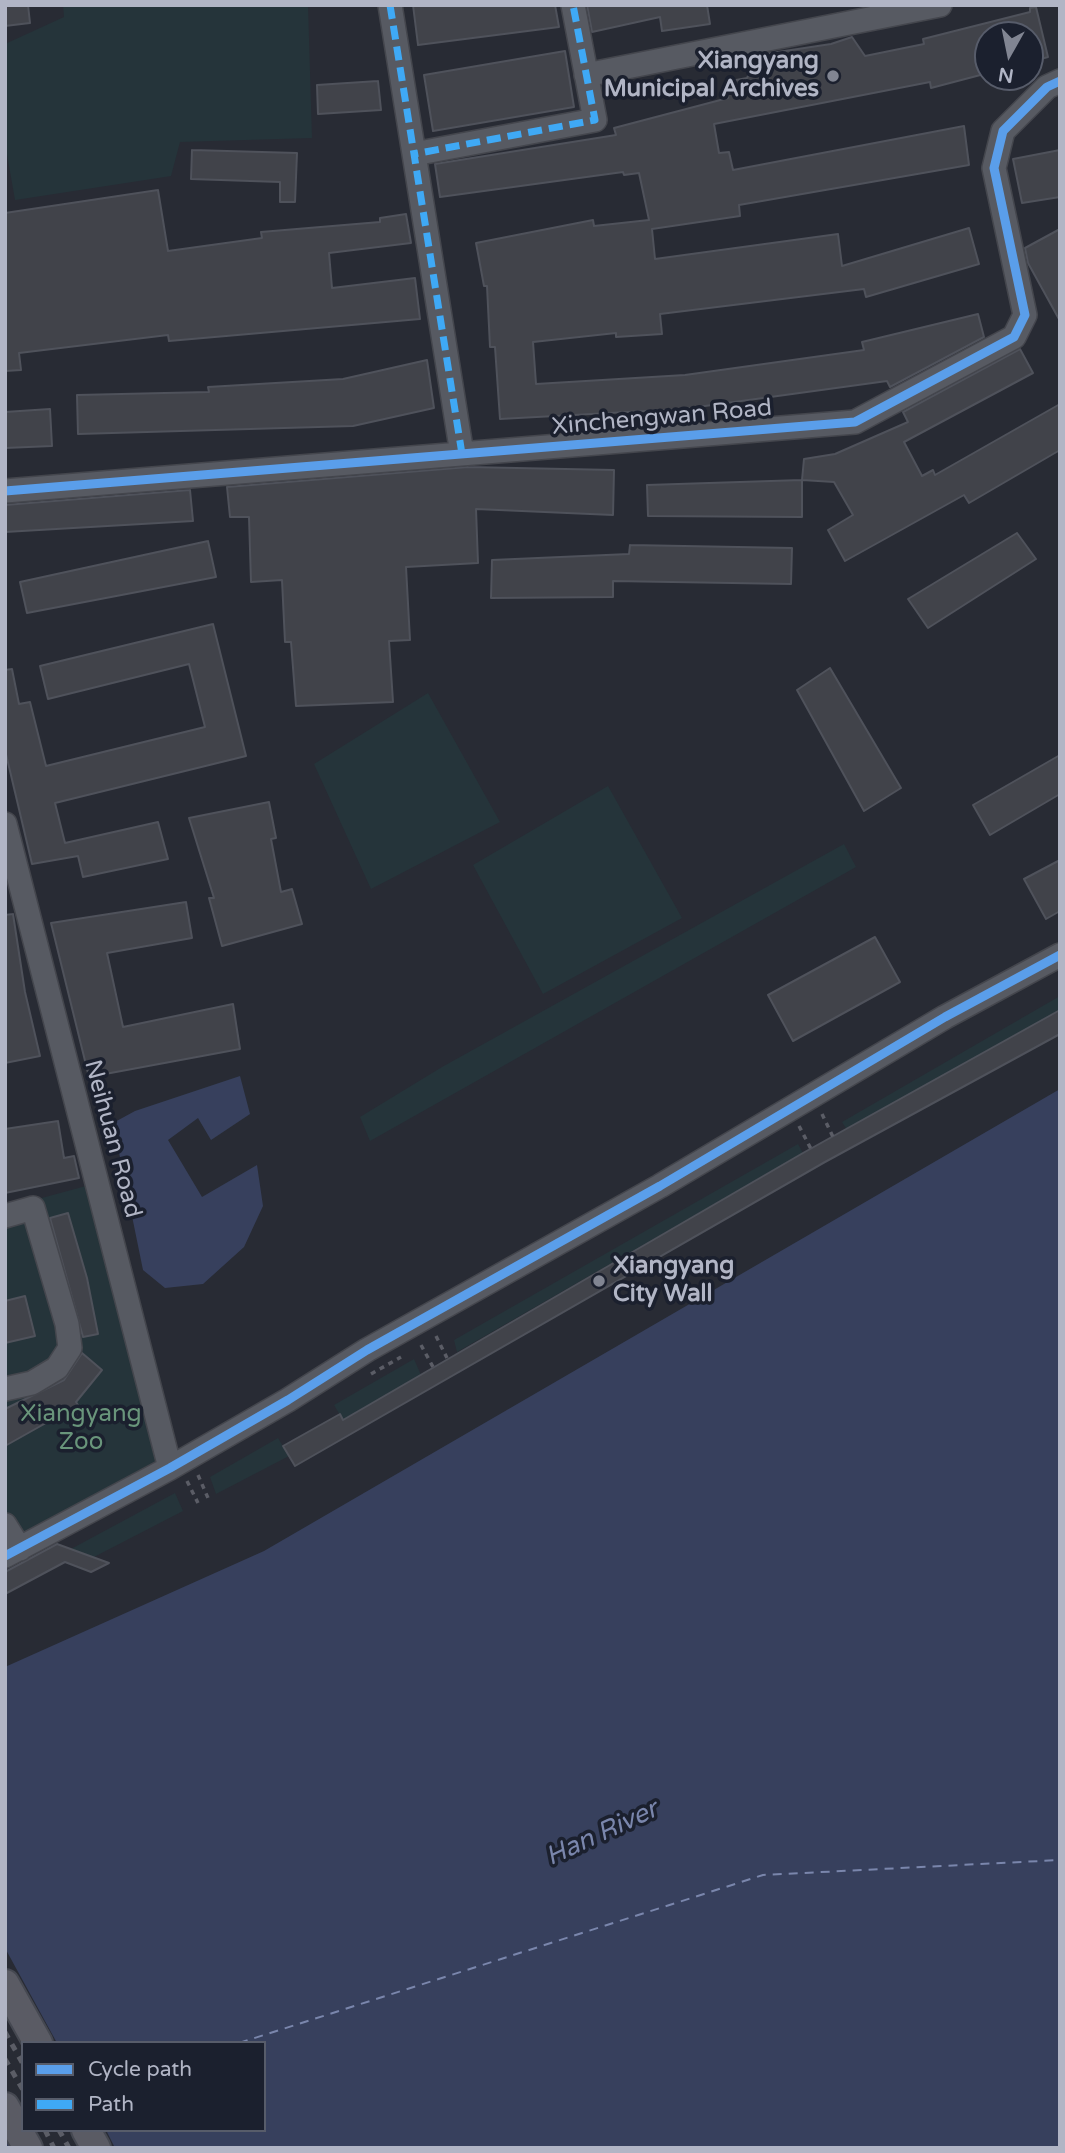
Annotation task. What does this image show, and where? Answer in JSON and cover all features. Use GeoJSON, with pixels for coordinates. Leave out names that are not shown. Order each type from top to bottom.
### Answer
{"type":"FeatureCollection","features":[{"type":"Feature","properties":{"kind":"main road"},"geometry":{"type":"LineString","coordinates":[[5,1984],[37,2041]]}},
{"type":"Feature","properties":{"kind":"main road"},"geometry":{"type":"LineString","coordinates":[[5,2107],[28,2148]]}},
{"type":"Feature","properties":{"kind":"main road"},"geometry":{"type":"LineString","coordinates":[[87,2132],[96,2148]]}},
{"type":"Feature","properties":{"kind":"street"},"geometry":{"type":"LineString","coordinates":[[390,5],[461,454]]}},
{"type":"Feature","properties":{"kind":"street"},"geometry":{"type":"LineString","coordinates":[[414,154],[594,120],[573,5]]}},
{"type":"Feature","properties":{"kind":"street"},"geometry":{"type":"LineString","coordinates":[[586,75],[940,5]]}},
{"type":"Feature","properties":{"kind":"street","name":"Xinchengwan Road"},"geometry":{"type":"LineString","coordinates":[[5,491],[855,422],[1014,338],[1025,315],[995,168],[1003,131],[1056,80]]}},
{"type":"Feature","properties":{"kind":"street","name":"Neihuan Road"},"geometry":{"type":"LineString","coordinates":[[5,824],[178,1473]]}},
{"type":"Feature","properties":{"kind":"street"},"geometry":{"type":"LineString","coordinates":[[5,1525],[12,1552],[178,1473],[368,1350],[660,1186],[945,1017],[1060,955]]}},
{"type":"Feature","properties":{"kind":"street"},"geometry":{"type":"LineString","coordinates":[[5,1216],[33,1208],[67,1324],[70,1348],[57,1368],[32,1383],[5,1389]]}},
{"type":"Feature","properties":{"kind":"path"},"geometry":{"type":"LineString","coordinates":[[821,1114],[833,1137]]}},
{"type":"Feature","properties":{"kind":"path"},"geometry":{"type":"LineString","coordinates":[[799,1126],[811,1149]]}},
{"type":"Feature","properties":{"kind":"path"},"geometry":{"type":"LineString","coordinates":[[436,1336],[447,1358]]}},
{"type":"Feature","properties":{"kind":"path"},"geometry":{"type":"LineString","coordinates":[[421,1345],[433,1367]]}},
{"type":"Feature","properties":{"kind":"path"},"geometry":{"type":"LineString","coordinates":[[178,1473],[198,1503]]}},
{"type":"Feature","properties":{"kind":"path"},"geometry":{"type":"LineString","coordinates":[[197,1473],[208,1498]]}},
{"type":"Feature","properties":{"kind":"green space"},"geometry":{"type":"Polygon","coordinates":[[[63,5],[308,5],[312,138],[180,142],[171,176],[15,200],[5,143],[5,44],[64,17],[63,5]]]}},
{"type":"Feature","properties":{"kind":"green space"},"geometry":{"type":"Polygon","coordinates":[[[428,693],[500,822],[371,889],[314,764],[428,693]]]}},
{"type":"Feature","properties":{"kind":"green space"},"geometry":{"type":"Polygon","coordinates":[[[608,786],[682,918],[543,994],[473,865],[608,786]]]}},
{"type":"Feature","properties":{"kind":"green space"},"geometry":{"type":"Polygon","coordinates":[[[844,844],[856,867],[370,1141],[360,1117],[442,1067],[844,844]]]}},
{"type":"Feature","properties":{"kind":"green space"},"geometry":{"type":"Polygon","coordinates":[[[1060,996],[1060,1010],[847,1130],[842,1122],[1060,996]]]}},
{"type":"Feature","properties":{"kind":"green space"},"geometry":{"type":"Polygon","coordinates":[[[798,1144],[803,1153],[457,1352],[454,1340],[798,1144]]]}},
{"type":"Feature","properties":{"kind":"green space","name":"Xiangyang Zoo"},"geometry":{"type":"Polygon","coordinates":[[[97,1183],[170,1468],[5,1556],[5,1208],[97,1183]]]}},
{"type":"Feature","properties":{"kind":"green space"},"geometry":{"type":"Polygon","coordinates":[[[414,1359],[421,1375],[343,1420],[334,1405],[414,1359]]]}},
{"type":"Feature","properties":{"kind":"green space"},"geometry":{"type":"Polygon","coordinates":[[[278,1438],[289,1456],[216,1494],[210,1477],[278,1438]]]}},
{"type":"Feature","properties":{"kind":"green space"},"geometry":{"type":"Polygon","coordinates":[[[175,1493],[183,1511],[94,1557],[71,1549],[175,1493]]]}},
{"type":"Feature","properties":{"kind":"water"},"geometry":{"type":"Polygon","coordinates":[[[240,1076],[250,1114],[211,1140],[198,1118],[168,1140],[202,1197],[257,1165],[263,1206],[244,1247],[203,1284],[165,1288],[143,1270],[113,1123],[135,1111],[240,1076]]]}},
{"type":"Feature","properties":{"kind":"water","name":"Han River"},"geometry":{"type":"Polygon","coordinates":[[[1060,1089],[1060,2148],[5,2148],[5,1667],[264,1551],[1060,1089]]]}},
{"type":"Feature","properties":{"kind":"pier"},"geometry":{"type":"Polygon","coordinates":[[[5,1948],[56,2041],[21,2041],[21,2132],[107,2132],[115,2148],[14,2148],[5,2132],[5,1948]]]}},
{"type":"Feature","properties":{"kind":"building"},"geometry":{"type":"Polygon","coordinates":[[[5,5],[28,5],[30,23],[5,26],[5,5]]]}},
{"type":"Feature","properties":{"kind":"building"},"geometry":{"type":"Polygon","coordinates":[[[413,5],[555,5],[559,27],[418,45],[413,5]]]}},
{"type":"Feature","properties":{"kind":"building"},"geometry":{"type":"Polygon","coordinates":[[[587,5],[707,5],[710,24],[662,31],[660,17],[592,32],[587,5]]]}},
{"type":"Feature","properties":{"kind":"building"},"geometry":{"type":"Polygon","coordinates":[[[1036,7],[1039,21],[994,21],[1030,12],[1030,8],[1036,7]]]}},
{"type":"Feature","properties":{"kind":"building"},"geometry":{"type":"Polygon","coordinates":[[[974,26],[974,77],[931,88],[930,82],[714,124],[719,153],[729,152],[733,170],[964,126],[969,165],[739,205],[740,216],[652,229],[655,259],[838,234],[842,266],[969,228],[979,264],[866,297],[864,289],[660,314],[662,334],[616,337],[616,333],[533,342],[536,384],[685,375],[864,350],[862,342],[978,314],[984,337],[890,387],[887,381],[683,409],[500,419],[495,347],[490,347],[487,286],[484,286],[476,243],[593,220],[594,226],[649,220],[639,173],[624,175],[623,172],[440,197],[435,164],[616,135],[614,128],[728,98],[725,82],[747,78],[758,55],[831,44],[852,37],[865,56],[924,44],[923,39],[974,26]]]}},
{"type":"Feature","properties":{"kind":"building"},"geometry":{"type":"Polygon","coordinates":[[[1044,40],[1048,57],[1044,58],[1044,40]]]}},
{"type":"Feature","properties":{"kind":"building"},"geometry":{"type":"Polygon","coordinates":[[[565,51],[574,107],[433,131],[424,75],[565,51]]]}},
{"type":"Feature","properties":{"kind":"building"},"geometry":{"type":"Polygon","coordinates":[[[378,81],[381,110],[318,114],[317,85],[378,81]]]}},
{"type":"Feature","properties":{"kind":"building"},"geometry":{"type":"Polygon","coordinates":[[[192,150],[297,153],[295,202],[280,202],[280,182],[191,179],[192,150]]]}},
{"type":"Feature","properties":{"kind":"building"},"geometry":{"type":"Polygon","coordinates":[[[1060,150],[1060,197],[1022,203],[1013,159],[1060,150]]]}},
{"type":"Feature","properties":{"kind":"building"},"geometry":{"type":"Polygon","coordinates":[[[158,190],[168,251],[262,238],[261,232],[380,222],[380,218],[406,214],[411,243],[329,253],[332,288],[415,278],[420,319],[169,341],[168,335],[19,353],[21,370],[5,371],[5,213],[158,190]]]}},
{"type":"Feature","properties":{"kind":"building"},"geometry":{"type":"Polygon","coordinates":[[[1060,229],[1060,321],[1028,263],[1025,248],[1060,229]]]}},
{"type":"Feature","properties":{"kind":"building"},"geometry":{"type":"Polygon","coordinates":[[[1020,349],[1033,373],[904,442],[922,476],[933,470],[935,475],[1060,404],[1060,450],[969,503],[964,495],[845,561],[828,530],[853,515],[834,482],[802,480],[804,459],[835,454],[908,422],[903,412],[1020,349]]]}},
{"type":"Feature","properties":{"kind":"building"},"geometry":{"type":"Polygon","coordinates":[[[427,360],[434,408],[353,426],[78,434],[77,395],[209,392],[208,387],[343,379],[427,360]]]}},
{"type":"Feature","properties":{"kind":"building"},"geometry":{"type":"Polygon","coordinates":[[[50,409],[52,446],[5,448],[5,412],[50,409]]]}},
{"type":"Feature","properties":{"kind":"building"},"geometry":{"type":"Polygon","coordinates":[[[468,467],[614,470],[613,515],[476,509],[478,563],[406,567],[410,640],[389,641],[393,702],[296,706],[291,642],[285,642],[282,580],[251,582],[249,517],[230,517],[227,487],[468,467]]]}},
{"type":"Feature","properties":{"kind":"building"},"geometry":{"type":"Polygon","coordinates":[[[802,480],[802,517],[648,516],[647,485],[802,480]]]}},
{"type":"Feature","properties":{"kind":"building"},"geometry":{"type":"Polygon","coordinates":[[[190,490],[193,521],[5,532],[5,505],[190,490]]]}},
{"type":"Feature","properties":{"kind":"building"},"geometry":{"type":"Polygon","coordinates":[[[1017,533],[1036,559],[928,628],[908,599],[1017,533]]]}},
{"type":"Feature","properties":{"kind":"building"},"geometry":{"type":"Polygon","coordinates":[[[208,541],[216,577],[27,613],[20,582],[208,541]]]}},
{"type":"Feature","properties":{"kind":"building"},"geometry":{"type":"Polygon","coordinates":[[[630,545],[792,548],[791,584],[613,581],[613,597],[491,598],[492,560],[629,554],[630,545]]]}},
{"type":"Feature","properties":{"kind":"building"},"geometry":{"type":"Polygon","coordinates":[[[213,624],[246,756],[55,803],[65,843],[158,822],[168,859],[83,877],[78,856],[32,864],[5,750],[5,670],[12,669],[19,704],[30,702],[46,766],[205,727],[189,664],[48,699],[40,666],[213,624]]]}},
{"type":"Feature","properties":{"kind":"building"},"geometry":{"type":"Polygon","coordinates":[[[830,668],[901,788],[864,811],[797,690],[830,668]]]}},
{"type":"Feature","properties":{"kind":"building"},"geometry":{"type":"Polygon","coordinates":[[[1060,755],[1060,794],[990,835],[973,805],[1060,755]]]}},
{"type":"Feature","properties":{"kind":"building"},"geometry":{"type":"Polygon","coordinates":[[[269,802],[276,838],[271,839],[281,892],[292,889],[302,924],[222,946],[209,898],[214,898],[189,818],[269,802]]]}},
{"type":"Feature","properties":{"kind":"building"},"geometry":{"type":"Polygon","coordinates":[[[1060,860],[1060,911],[1046,919],[1024,879],[1060,860]]]}},
{"type":"Feature","properties":{"kind":"building"},"geometry":{"type":"Polygon","coordinates":[[[186,902],[192,938],[107,953],[123,1027],[233,1004],[240,1049],[89,1077],[51,923],[186,902]]]}},
{"type":"Feature","properties":{"kind":"building"},"geometry":{"type":"Polygon","coordinates":[[[13,914],[25,992],[40,1056],[5,1063],[5,915],[13,914]]]}},
{"type":"Feature","properties":{"kind":"building"},"geometry":{"type":"Polygon","coordinates":[[[875,937],[900,982],[793,1041],[768,995],[875,937]]]}},
{"type":"Feature","properties":{"kind":"building","name":"Xiangyang City Wall"},"geometry":{"type":"Polygon","coordinates":[[[1060,1010],[1060,1034],[825,1162],[295,1466],[283,1446],[340,1414],[343,1420],[803,1153],[1060,1010]]]}},
{"type":"Feature","properties":{"kind":"building"},"geometry":{"type":"Polygon","coordinates":[[[58,1121],[64,1158],[74,1156],[79,1178],[5,1193],[5,1129],[58,1121]]]}},
{"type":"Feature","properties":{"kind":"building"},"geometry":{"type":"Polygon","coordinates":[[[68,1213],[87,1278],[98,1334],[83,1337],[50,1218],[68,1213]]]}},
{"type":"Feature","properties":{"kind":"building"},"geometry":{"type":"Polygon","coordinates":[[[25,1296],[35,1336],[5,1343],[5,1301],[25,1296]]]}},
{"type":"Feature","properties":{"kind":"building"},"geometry":{"type":"Polygon","coordinates":[[[82,1353],[102,1370],[76,1402],[78,1405],[5,1446],[5,1409],[64,1380],[82,1353]]]}},
{"type":"Feature","properties":{"kind":"building"},"geometry":{"type":"Polygon","coordinates":[[[57,1544],[109,1563],[91,1572],[65,1562],[5,1594],[5,1572],[57,1544]]]}},
{"type":"Feature","properties":{"kind":"ferry route"},"geometry":{"type":"LineString","coordinates":[[245,2041],[763,1875],[1060,1860]]}},
{"type":"Feature","properties":{"kind":"railway"},"geometry":{"type":"LineString","coordinates":[[5,2032],[21,2060]]}},
{"type":"Feature","properties":{"kind":"railway"},"geometry":{"type":"LineString","coordinates":[[5,2059],[21,2087]]}},
{"type":"Feature","properties":{"kind":"railway"},"geometry":{"type":"LineString","coordinates":[[46,2132],[54,2148]]}},
{"type":"Feature","properties":{"kind":"railway"},"geometry":{"type":"LineString","coordinates":[[60,2132],[69,2148]]}},
{"type":"Feature","properties":{"kind":"marked path"},"geometry":{"type":"LineString","coordinates":[[390,5],[414,154]]}},
{"type":"Feature","properties":{"kind":"marked path"},"geometry":{"type":"LineString","coordinates":[[462,454],[414,154],[595,120],[573,5]]}},
{"type":"Feature","properties":{"kind":"cycle path"},"geometry":{"type":"LineString","coordinates":[[5,491],[855,422],[1014,337],[1025,315],[994,168],[1003,131],[1047,87],[1060,81]]}},
{"type":"Feature","properties":{"kind":"cycle path"},"geometry":{"type":"LineString","coordinates":[[5,1556],[170,1468],[288,1400],[367,1350],[660,1186],[945,1017],[1060,955]]}},
{"type":"Feature","properties":{"kind":"place","name":"Xiangyang Municipal Archives"},"geometry":{"type":"Point","coordinates":[833,76]}},
{"type":"Feature","properties":{"kind":"place","name":"Xiangyang City Wall"},"geometry":{"type":"Point","coordinates":[599,1281]}}]}
